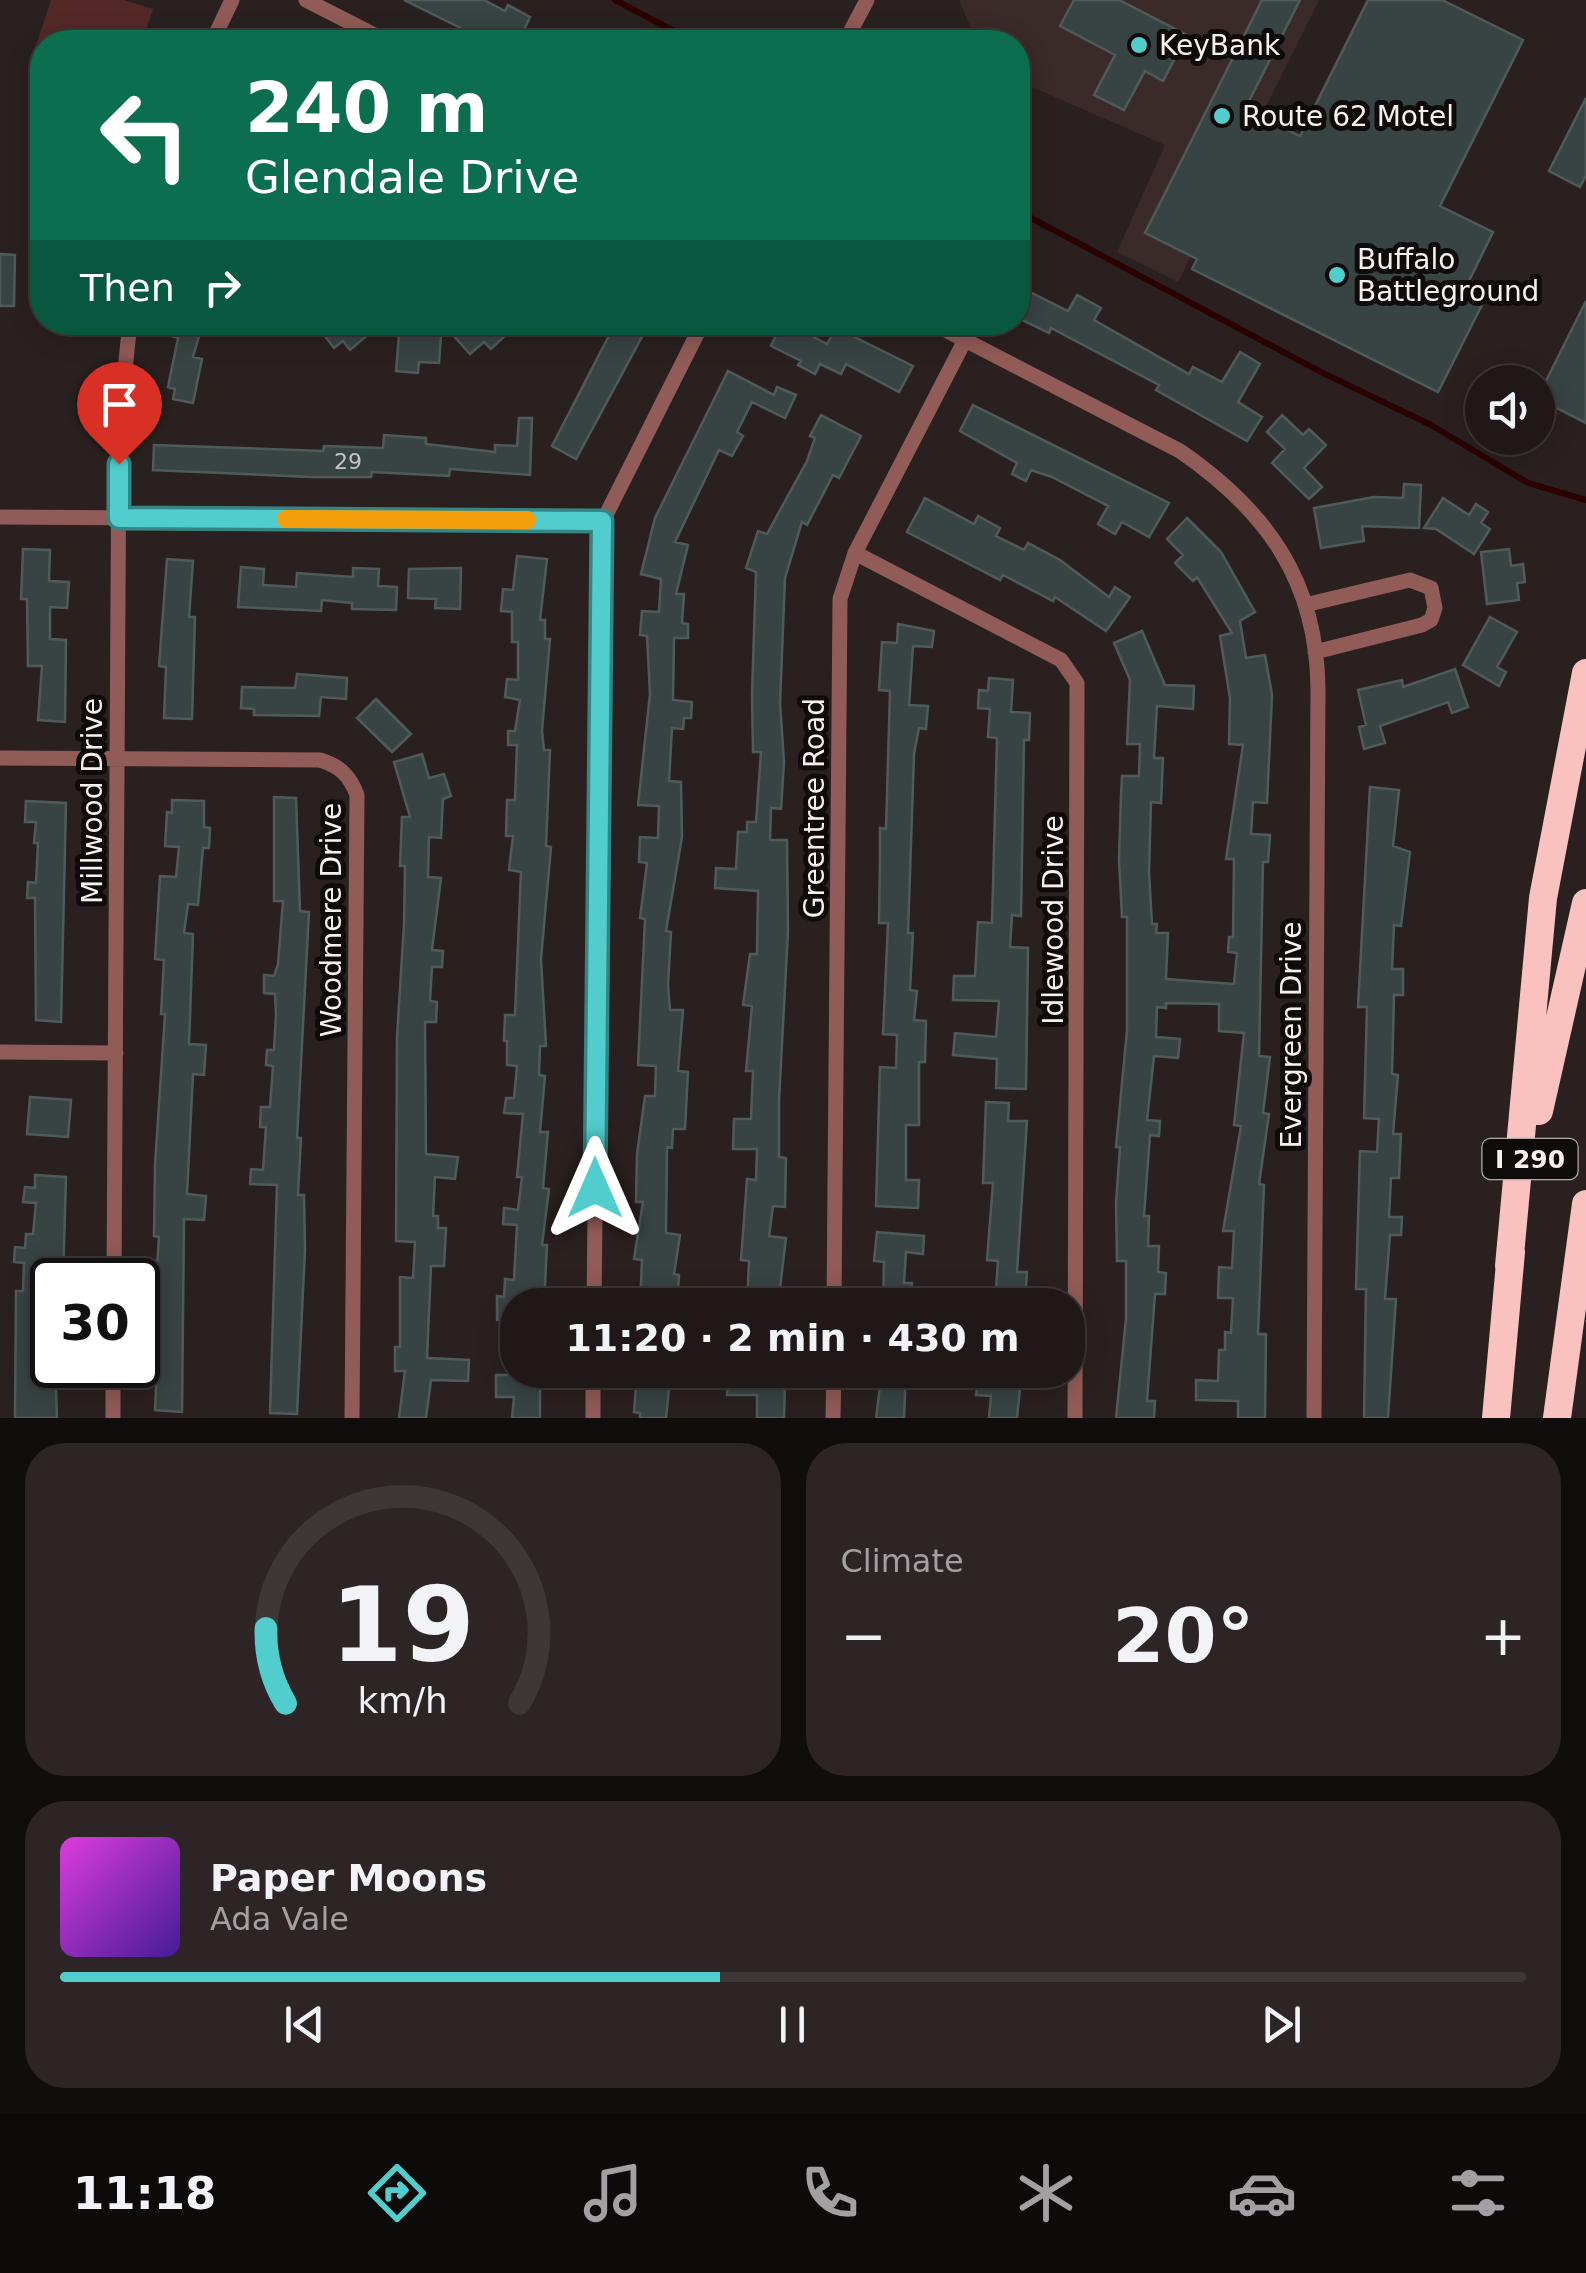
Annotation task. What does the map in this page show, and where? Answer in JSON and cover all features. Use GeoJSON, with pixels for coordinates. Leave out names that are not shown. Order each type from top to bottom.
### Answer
{"type":"FeatureCollection","features":[{"type":"Feature","properties":{"kind":"highway"},"geometry":{"type":"LineString","coordinates":[[1508,1266],[1543,898],[1586,674]]}},
{"type":"Feature","properties":{"kind":"highway","name":"I 290"},"geometry":{"type":"LineString","coordinates":[[1496,1418],[1508,1266],[1559,1008],[1586,903]]}},
{"type":"Feature","properties":{"kind":"highway","name":"I 290"},"geometry":{"type":"LineString","coordinates":[[1556,1418],[1586,1204]]}},
{"type":"Feature","properties":{"kind":"highway"},"geometry":{"type":"LineString","coordinates":[[1568,1320],[1586,1257]]}},
{"type":"Feature","properties":{"kind":"street"},"geometry":{"type":"LineString","coordinates":[[218,30],[232,0]]}},
{"type":"Feature","properties":{"kind":"street"},"geometry":{"type":"LineString","coordinates":[[306,0],[365,30]]}},
{"type":"Feature","properties":{"kind":"street"},"geometry":{"type":"LineString","coordinates":[[851,30],[867,0]]}},
{"type":"Feature","properties":{"kind":"street","name":"Millwood Drive"},"geometry":{"type":"LineString","coordinates":[[114,1258],[119,428],[129,335]]}},
{"type":"Feature","properties":{"kind":"street"},"geometry":{"type":"LineString","coordinates":[[594,1288],[602,521],[696,335]]}},
{"type":"Feature","properties":{"kind":"street","name":"Evergreen Drive"},"geometry":{"type":"LineString","coordinates":[[955,335],[1180,451],[1212,473],[1266,528],[1308,604],[1315,652],[1314,1418]]}},
{"type":"Feature","properties":{"kind":"street","name":"Greentree Road"},"geometry":{"type":"LineString","coordinates":[[834,1288],[840,598],[855,552],[965,340]]}},
{"type":"Feature","properties":{"kind":"street"},"geometry":{"type":"LineString","coordinates":[[0,517],[602,521]]}},
{"type":"Feature","properties":{"kind":"street","name":"Idlewood Drive"},"geometry":{"type":"LineString","coordinates":[[855,552],[1062,660],[1077,682],[1075,1418]]}},
{"type":"Feature","properties":{"kind":"street"},"geometry":{"type":"LineString","coordinates":[[1308,604],[1410,580],[1430,588],[1435,596],[1430,620],[1422,625],[1315,652]]}},
{"type":"Feature","properties":{"kind":"street","name":"Woodmere Drive"},"geometry":{"type":"LineString","coordinates":[[0,758],[320,760],[341,770],[357,795],[352,1418]]}},
{"type":"Feature","properties":{"kind":"street"},"geometry":{"type":"LineString","coordinates":[[0,1052],[116,1053]]}},
{"type":"Feature","properties":{"kind":"street"},"geometry":{"type":"LineString","coordinates":[[112,1418],[113,1388]]}},
{"type":"Feature","properties":{"kind":"street"},"geometry":{"type":"LineString","coordinates":[[593,1388],[593,1418]]}},
{"type":"Feature","properties":{"kind":"street"},"geometry":{"type":"LineString","coordinates":[[833,1418],[834,1388]]}},
{"type":"Feature","properties":{"kind":"shaded area"},"geometry":{"type":"Polygon","coordinates":[[[51,0],[124,0],[153,9],[146,30],[41,30],[51,0]]]}},
{"type":"Feature","properties":{"kind":"shaded area"},"geometry":{"type":"Polygon","coordinates":[[[959,0],[1319,0],[1178,282],[1117,252],[1165,145],[1030,86],[1030,30],[972,30],[959,0]]]}},
{"type":"Feature","properties":{"kind":"building"},"geometry":{"type":"Polygon","coordinates":[[[404,0],[484,0],[505,11],[508,5],[530,17],[524,30],[465,30],[404,0]]]}},
{"type":"Feature","properties":{"kind":"building","name":"KeyBank"},"geometry":{"type":"Polygon","coordinates":[[[1074,0],[1119,0],[1187,35],[1163,81],[1145,71],[1124,110],[1094,95],[1115,55],[1060,26],[1074,0]]]}},
{"type":"Feature","properties":{"kind":"building"},"geometry":{"type":"Polygon","coordinates":[[[1262,0],[1300,0],[1245,109],[1300,136],[1368,0],[1442,0],[1523,40],[1440,206],[1493,232],[1469,281],[1489,291],[1438,392],[1192,269],[1197,259],[1145,233],[1262,0]]]}},
{"type":"Feature","properties":{"kind":"building"},"geometry":{"type":"Polygon","coordinates":[[[1586,98],[1586,175],[1580,187],[1549,171],[1586,98]]]}},
{"type":"Feature","properties":{"kind":"building"},"geometry":{"type":"Polygon","coordinates":[[[0,254],[15,255],[14,306],[0,306],[0,254]]]}},
{"type":"Feature","properties":{"kind":"building"},"geometry":{"type":"Polygon","coordinates":[[[1030,292],[1068,311],[1077,295],[1101,308],[1094,320],[1189,374],[1193,367],[1222,382],[1240,352],[1260,364],[1238,402],[1262,417],[1247,441],[1156,390],[1159,385],[1051,328],[1049,333],[1030,324],[1030,292]]]}},
{"type":"Feature","properties":{"kind":"building"},"geometry":{"type":"Polygon","coordinates":[[[1586,301],[1586,423],[1555,407],[1554,365],[1586,301]]]}},
{"type":"Feature","properties":{"kind":"building"},"geometry":{"type":"Polygon","coordinates":[[[199,335],[193,357],[202,359],[193,403],[173,399],[175,389],[168,387],[178,338],[171,336],[199,335]]]}},
{"type":"Feature","properties":{"kind":"building"},"geometry":{"type":"Polygon","coordinates":[[[324,335],[368,335],[350,350],[343,341],[334,348],[324,335]]]}},
{"type":"Feature","properties":{"kind":"building"},"geometry":{"type":"Polygon","coordinates":[[[399,335],[441,336],[439,363],[419,362],[418,373],[396,371],[399,335]]]}},
{"type":"Feature","properties":{"kind":"building"},"geometry":{"type":"Polygon","coordinates":[[[453,335],[506,335],[491,349],[484,342],[470,354],[453,335]]]}},
{"type":"Feature","properties":{"kind":"building"},"geometry":{"type":"Polygon","coordinates":[[[609,335],[643,335],[576,459],[552,446],[609,335]]]}},
{"type":"Feature","properties":{"kind":"building"},"geometry":{"type":"Polygon","coordinates":[[[776,335],[810,335],[827,344],[832,335],[850,335],[913,366],[899,392],[846,364],[841,374],[820,364],[815,374],[798,365],[801,361],[771,346],[776,335]]]}},
{"type":"Feature","properties":{"kind":"building"},"geometry":{"type":"Polygon","coordinates":[[[728,371],[774,395],[777,387],[796,395],[785,418],[752,402],[737,432],[743,436],[732,456],[719,450],[675,542],[688,545],[676,594],[684,594],[682,623],[688,624],[688,638],[674,638],[673,700],[692,702],[691,718],[684,718],[683,729],[672,728],[669,781],[681,782],[682,837],[666,931],[671,932],[668,985],[670,1010],[683,1010],[678,1071],[688,1072],[685,1129],[673,1129],[672,1148],[667,1147],[666,1233],[680,1235],[674,1274],[679,1275],[678,1288],[641,1288],[642,1260],[634,1259],[643,1202],[636,1202],[637,1154],[645,1096],[655,1096],[656,1066],[638,1065],[645,919],[640,918],[647,863],[639,862],[640,837],[658,838],[659,806],[638,805],[650,694],[647,636],[640,635],[642,611],[659,612],[661,579],[641,574],[655,518],[728,371]]]}},
{"type":"Feature","properties":{"kind":"building"},"geometry":{"type":"Polygon","coordinates":[[[973,405],[1169,503],[1149,537],[1122,522],[1115,534],[1098,524],[1108,506],[1052,477],[1031,470],[1026,481],[1012,474],[1017,463],[960,431],[973,405]]]}},
{"type":"Feature","properties":{"kind":"building"},"geometry":{"type":"Polygon","coordinates":[[[821,415],[861,436],[839,478],[833,475],[807,525],[802,522],[785,578],[780,703],[784,762],[781,809],[771,808],[770,840],[787,840],[788,931],[779,1100],[779,1157],[786,1158],[785,1207],[773,1206],[769,1236],[786,1238],[780,1288],[748,1288],[749,1261],[741,1260],[747,1179],[756,1180],[757,1149],[733,1149],[734,1119],[751,1119],[753,1071],[746,1071],[752,1006],[743,1005],[750,954],[757,954],[758,891],[715,888],[716,868],[736,869],[738,832],[747,832],[747,822],[756,822],[761,752],[753,752],[756,572],[746,568],[758,531],[767,534],[807,461],[815,438],[810,436],[821,415]]]}},
{"type":"Feature","properties":{"kind":"building"},"geometry":{"type":"Polygon","coordinates":[[[1282,415],[1303,435],[1309,429],[1326,445],[1304,468],[1322,487],[1309,499],[1272,463],[1285,449],[1267,432],[1282,415]]]}},
{"type":"Feature","properties":{"kind":"building"},"geometry":{"type":"Polygon","coordinates":[[[519,418],[532,418],[530,475],[450,469],[449,476],[372,472],[371,477],[153,470],[154,445],[323,451],[324,446],[383,448],[384,435],[426,438],[426,444],[495,452],[495,445],[517,446],[519,418]]]}},
{"type":"Feature","properties":{"kind":"building"},"geometry":{"type":"Polygon","coordinates":[[[1404,484],[1421,485],[1419,528],[1362,526],[1364,541],[1321,548],[1314,508],[1374,497],[1403,498],[1404,484]]]}},
{"type":"Feature","properties":{"kind":"building"},"geometry":{"type":"Polygon","coordinates":[[[925,498],[974,524],[978,516],[1000,528],[996,536],[1024,550],[1028,543],[1060,560],[1109,597],[1115,587],[1130,597],[1106,631],[1055,597],[1053,601],[1003,575],[1000,580],[907,532],[925,498]]]}},
{"type":"Feature","properties":{"kind":"building"},"geometry":{"type":"Polygon","coordinates":[[[1443,498],[1469,515],[1476,504],[1488,512],[1481,523],[1490,529],[1474,554],[1436,529],[1424,528],[1443,498]]]}},
{"type":"Feature","properties":{"kind":"building"},"geometry":{"type":"Polygon","coordinates":[[[1187,518],[1221,552],[1255,612],[1240,621],[1246,658],[1265,655],[1272,695],[1267,803],[1253,802],[1251,834],[1270,835],[1268,862],[1263,862],[1259,1056],[1270,1057],[1263,1113],[1269,1114],[1259,1184],[1264,1185],[1258,1334],[1266,1334],[1265,1418],[1238,1418],[1238,1401],[1196,1400],[1196,1380],[1218,1381],[1219,1350],[1225,1350],[1225,1332],[1231,1333],[1233,1298],[1218,1298],[1219,1267],[1232,1268],[1234,1231],[1223,1231],[1241,1126],[1234,1125],[1244,1033],[1219,1031],[1219,1004],[1166,1003],[1166,1008],[1157,1007],[1156,1037],[1180,1039],[1178,1058],[1154,1056],[1147,1120],[1160,1121],[1159,1136],[1150,1135],[1144,1216],[1149,1216],[1148,1246],[1159,1246],[1158,1272],[1166,1273],[1165,1294],[1155,1294],[1147,1401],[1155,1401],[1154,1418],[1116,1418],[1126,1319],[1126,1261],[1117,1261],[1116,1203],[1120,1147],[1116,1147],[1127,1030],[1127,917],[1122,917],[1119,859],[1121,796],[1122,776],[1139,776],[1140,744],[1127,744],[1130,680],[1114,643],[1142,631],[1165,685],[1194,686],[1193,709],[1157,706],[1154,758],[1163,758],[1161,803],[1151,802],[1149,872],[1152,924],[1157,924],[1156,933],[1168,933],[1166,979],[1234,984],[1237,953],[1228,952],[1229,937],[1233,937],[1234,859],[1226,859],[1243,745],[1229,744],[1230,698],[1220,636],[1232,633],[1197,577],[1193,581],[1175,563],[1183,555],[1167,539],[1187,518]]]}},
{"type":"Feature","properties":{"kind":"building"},"geometry":{"type":"Polygon","coordinates":[[[23,549],[50,550],[49,581],[69,582],[67,608],[50,607],[50,639],[66,640],[65,722],[38,720],[42,666],[28,666],[27,599],[21,599],[23,549]]]}},
{"type":"Feature","properties":{"kind":"building"},"geometry":{"type":"Polygon","coordinates":[[[1509,549],[1511,566],[1523,564],[1525,582],[1517,583],[1519,600],[1487,604],[1481,552],[1509,549]]]}},
{"type":"Feature","properties":{"kind":"building"},"geometry":{"type":"Polygon","coordinates":[[[517,556],[547,559],[540,620],[545,620],[545,639],[550,639],[542,731],[544,750],[550,750],[546,846],[551,847],[541,959],[546,1046],[540,1046],[539,1075],[545,1076],[540,1132],[548,1132],[543,1188],[549,1189],[542,1245],[547,1245],[545,1288],[504,1288],[505,1279],[514,1280],[517,1225],[503,1224],[504,1208],[518,1210],[523,1114],[504,1113],[506,1098],[514,1098],[517,1066],[507,1065],[504,1041],[505,1015],[515,1015],[521,872],[509,870],[513,836],[506,836],[507,800],[515,800],[517,745],[508,745],[508,731],[515,731],[520,700],[505,697],[507,679],[518,680],[518,642],[512,642],[512,612],[501,611],[503,589],[513,590],[517,556]]]}},
{"type":"Feature","properties":{"kind":"building"},"geometry":{"type":"Polygon","coordinates":[[[167,559],[193,561],[189,617],[195,617],[192,719],[164,718],[166,667],[159,666],[167,559]]]}},
{"type":"Feature","properties":{"kind":"building"},"geometry":{"type":"Polygon","coordinates":[[[241,567],[264,569],[263,585],[296,587],[297,573],[353,577],[353,568],[379,569],[378,586],[397,587],[396,610],[352,609],[352,603],[322,600],[321,611],[238,607],[241,567]]]}},
{"type":"Feature","properties":{"kind":"building"},"geometry":{"type":"Polygon","coordinates":[[[461,568],[460,609],[435,608],[436,599],[408,598],[409,569],[461,568]]]}},
{"type":"Feature","properties":{"kind":"building"},"geometry":{"type":"Polygon","coordinates":[[[1490,617],[1517,632],[1497,667],[1506,672],[1499,686],[1463,665],[1490,617]]]}},
{"type":"Feature","properties":{"kind":"building"},"geometry":{"type":"Polygon","coordinates":[[[898,624],[934,631],[932,647],[913,646],[909,705],[928,706],[926,729],[919,728],[914,754],[908,933],[913,933],[910,990],[917,991],[914,1020],[926,1021],[925,1062],[919,1062],[919,1125],[906,1125],[906,1180],[919,1180],[918,1208],[876,1206],[880,1067],[896,1068],[897,1035],[883,1034],[888,923],[879,923],[880,828],[886,829],[890,691],[879,690],[882,642],[897,643],[898,624]]]}},
{"type":"Feature","properties":{"kind":"building"},"geometry":{"type":"Polygon","coordinates":[[[1455,669],[1468,707],[1452,713],[1448,702],[1380,726],[1385,743],[1364,749],[1359,727],[1366,725],[1358,690],[1402,680],[1403,687],[1455,669]]]}},
{"type":"Feature","properties":{"kind":"building"},"geometry":{"type":"Polygon","coordinates":[[[297,674],[347,678],[346,699],[321,697],[319,716],[254,715],[254,709],[241,708],[242,687],[295,688],[297,674]]]}},
{"type":"Feature","properties":{"kind":"building"},"geometry":{"type":"Polygon","coordinates":[[[989,678],[1013,680],[1011,712],[1030,713],[1029,740],[1024,740],[1021,916],[1012,915],[1010,947],[1028,948],[1026,1089],[996,1088],[997,1059],[953,1055],[955,1033],[996,1037],[999,1001],[953,1000],[954,976],[975,976],[978,922],[992,923],[997,738],[988,737],[990,709],[978,708],[979,690],[988,691],[989,678]]]}},
{"type":"Feature","properties":{"kind":"building"},"geometry":{"type":"Polygon","coordinates":[[[376,699],[411,734],[392,752],[357,718],[376,699]]]}},
{"type":"Feature","properties":{"kind":"building"},"geometry":{"type":"Polygon","coordinates":[[[422,754],[429,778],[444,774],[451,796],[443,799],[441,838],[429,837],[428,877],[441,878],[432,950],[443,951],[442,967],[432,967],[430,1001],[437,1002],[436,1022],[425,1022],[426,1154],[458,1157],[455,1179],[435,1177],[433,1216],[438,1216],[438,1228],[446,1228],[444,1266],[431,1266],[427,1358],[469,1360],[468,1381],[431,1380],[426,1418],[399,1418],[405,1371],[395,1371],[395,1347],[400,1347],[400,1277],[413,1278],[415,1242],[396,1241],[397,1037],[405,866],[400,866],[402,817],[410,817],[394,762],[422,754]]]}},
{"type":"Feature","properties":{"kind":"building"},"geometry":{"type":"Polygon","coordinates":[[[1370,787],[1399,790],[1393,846],[1410,852],[1401,926],[1394,925],[1392,969],[1403,969],[1403,995],[1394,995],[1392,1074],[1398,1075],[1393,1134],[1401,1134],[1399,1178],[1391,1178],[1389,1217],[1402,1217],[1401,1235],[1390,1235],[1385,1299],[1396,1299],[1388,1418],[1364,1418],[1366,1289],[1356,1289],[1360,1151],[1377,1152],[1379,1119],[1364,1118],[1367,1007],[1358,1007],[1370,787]]]}},
{"type":"Feature","properties":{"kind":"building"},"geometry":{"type":"Polygon","coordinates":[[[274,797],[296,798],[300,911],[309,912],[297,1138],[301,1138],[298,1195],[304,1195],[305,1250],[297,1414],[270,1413],[277,1185],[250,1184],[251,1169],[263,1170],[266,1127],[260,1127],[261,1107],[270,1107],[273,1066],[266,1065],[267,1050],[274,1050],[275,994],[264,993],[264,975],[274,976],[278,964],[283,901],[274,901],[274,797]]]}},
{"type":"Feature","properties":{"kind":"building"},"geometry":{"type":"Polygon","coordinates":[[[172,800],[204,801],[204,827],[210,828],[209,848],[203,848],[198,905],[188,904],[184,933],[193,934],[189,1044],[206,1045],[204,1075],[193,1074],[187,1194],[206,1196],[204,1220],[184,1219],[182,1412],[155,1410],[156,1388],[160,1388],[160,1258],[159,1237],[154,1236],[155,1165],[165,1014],[161,1014],[164,960],[155,959],[160,876],[176,877],[179,847],[165,846],[167,812],[172,813],[172,800]]]}},
{"type":"Feature","properties":{"kind":"building"},"geometry":{"type":"Polygon","coordinates":[[[26,801],[66,803],[61,1022],[36,1020],[35,898],[27,898],[28,882],[36,883],[38,843],[34,843],[36,822],[25,822],[26,801]]]}},
{"type":"Feature","properties":{"kind":"building"},"geometry":{"type":"Polygon","coordinates":[[[30,1097],[71,1100],[68,1137],[27,1134],[30,1097]]]}},
{"type":"Feature","properties":{"kind":"building"},"geometry":{"type":"Polygon","coordinates":[[[986,1102],[1009,1103],[1008,1121],[1027,1121],[1017,1272],[1027,1272],[1026,1288],[996,1288],[998,1261],[987,1260],[993,1183],[983,1183],[986,1102]]]}},
{"type":"Feature","properties":{"kind":"building"},"geometry":{"type":"Polygon","coordinates":[[[35,1175],[66,1177],[64,1258],[30,1258],[30,1388],[56,1388],[57,1418],[15,1418],[16,1291],[23,1291],[24,1263],[14,1262],[15,1247],[25,1248],[26,1234],[33,1234],[36,1203],[23,1202],[25,1187],[35,1188],[35,1175]]]}},
{"type":"Feature","properties":{"kind":"building"},"geometry":{"type":"Polygon","coordinates":[[[877,1232],[924,1236],[923,1254],[906,1252],[904,1283],[912,1283],[912,1288],[883,1288],[884,1262],[874,1261],[877,1232]]]}},
{"type":"Feature","properties":{"kind":"building"},"geometry":{"type":"Polygon","coordinates":[[[497,1296],[500,1296],[500,1320],[497,1320],[497,1296]]]}},
{"type":"Feature","properties":{"kind":"building"},"geometry":{"type":"Polygon","coordinates":[[[496,1375],[500,1375],[500,1388],[540,1388],[540,1418],[512,1418],[514,1397],[496,1397],[496,1375]]]}},
{"type":"Feature","properties":{"kind":"building"},"geometry":{"type":"Polygon","coordinates":[[[636,1388],[669,1389],[666,1418],[640,1418],[640,1413],[634,1412],[636,1388]]]}},
{"type":"Feature","properties":{"kind":"building"},"geometry":{"type":"Polygon","coordinates":[[[727,1388],[785,1388],[784,1418],[757,1418],[757,1395],[727,1395],[727,1388]]]}},
{"type":"Feature","properties":{"kind":"building"},"geometry":{"type":"Polygon","coordinates":[[[880,1388],[905,1388],[904,1418],[876,1418],[880,1388]]]}},
{"type":"Feature","properties":{"kind":"building"},"geometry":{"type":"Polygon","coordinates":[[[977,1388],[1020,1388],[1017,1418],[989,1418],[991,1396],[976,1395],[977,1388]]]}},
{"type":"Feature","properties":{"kind":"waterway"},"geometry":{"type":"LineString","coordinates":[[615,0],[672,30]]}},
{"type":"Feature","properties":{"kind":"waterway"},"geometry":{"type":"LineString","coordinates":[[1030,217],[1319,371],[1431,425],[1528,483],[1586,500]]}},
{"type":"Feature","properties":{"kind":"slow traffic"},"geometry":{"type":"LineString","coordinates":[[286,519],[527,520]]}},
{"type":"Feature","properties":{"kind":"place","name":"KeyBank"},"geometry":{"type":"Point","coordinates":[1139,45]}},
{"type":"Feature","properties":{"kind":"place","name":"Route 62 Motel"},"geometry":{"type":"Point","coordinates":[1222,116]}},
{"type":"Feature","properties":{"kind":"place","name":"Buffalo Battleground"},"geometry":{"type":"Point","coordinates":[1337,275]}},
{"type":"Feature","properties":{"kind":"route"},"geometry":{"type":"LineString","coordinates":[[119,464],[119,518],[602,521],[595,1188]]}}]}
